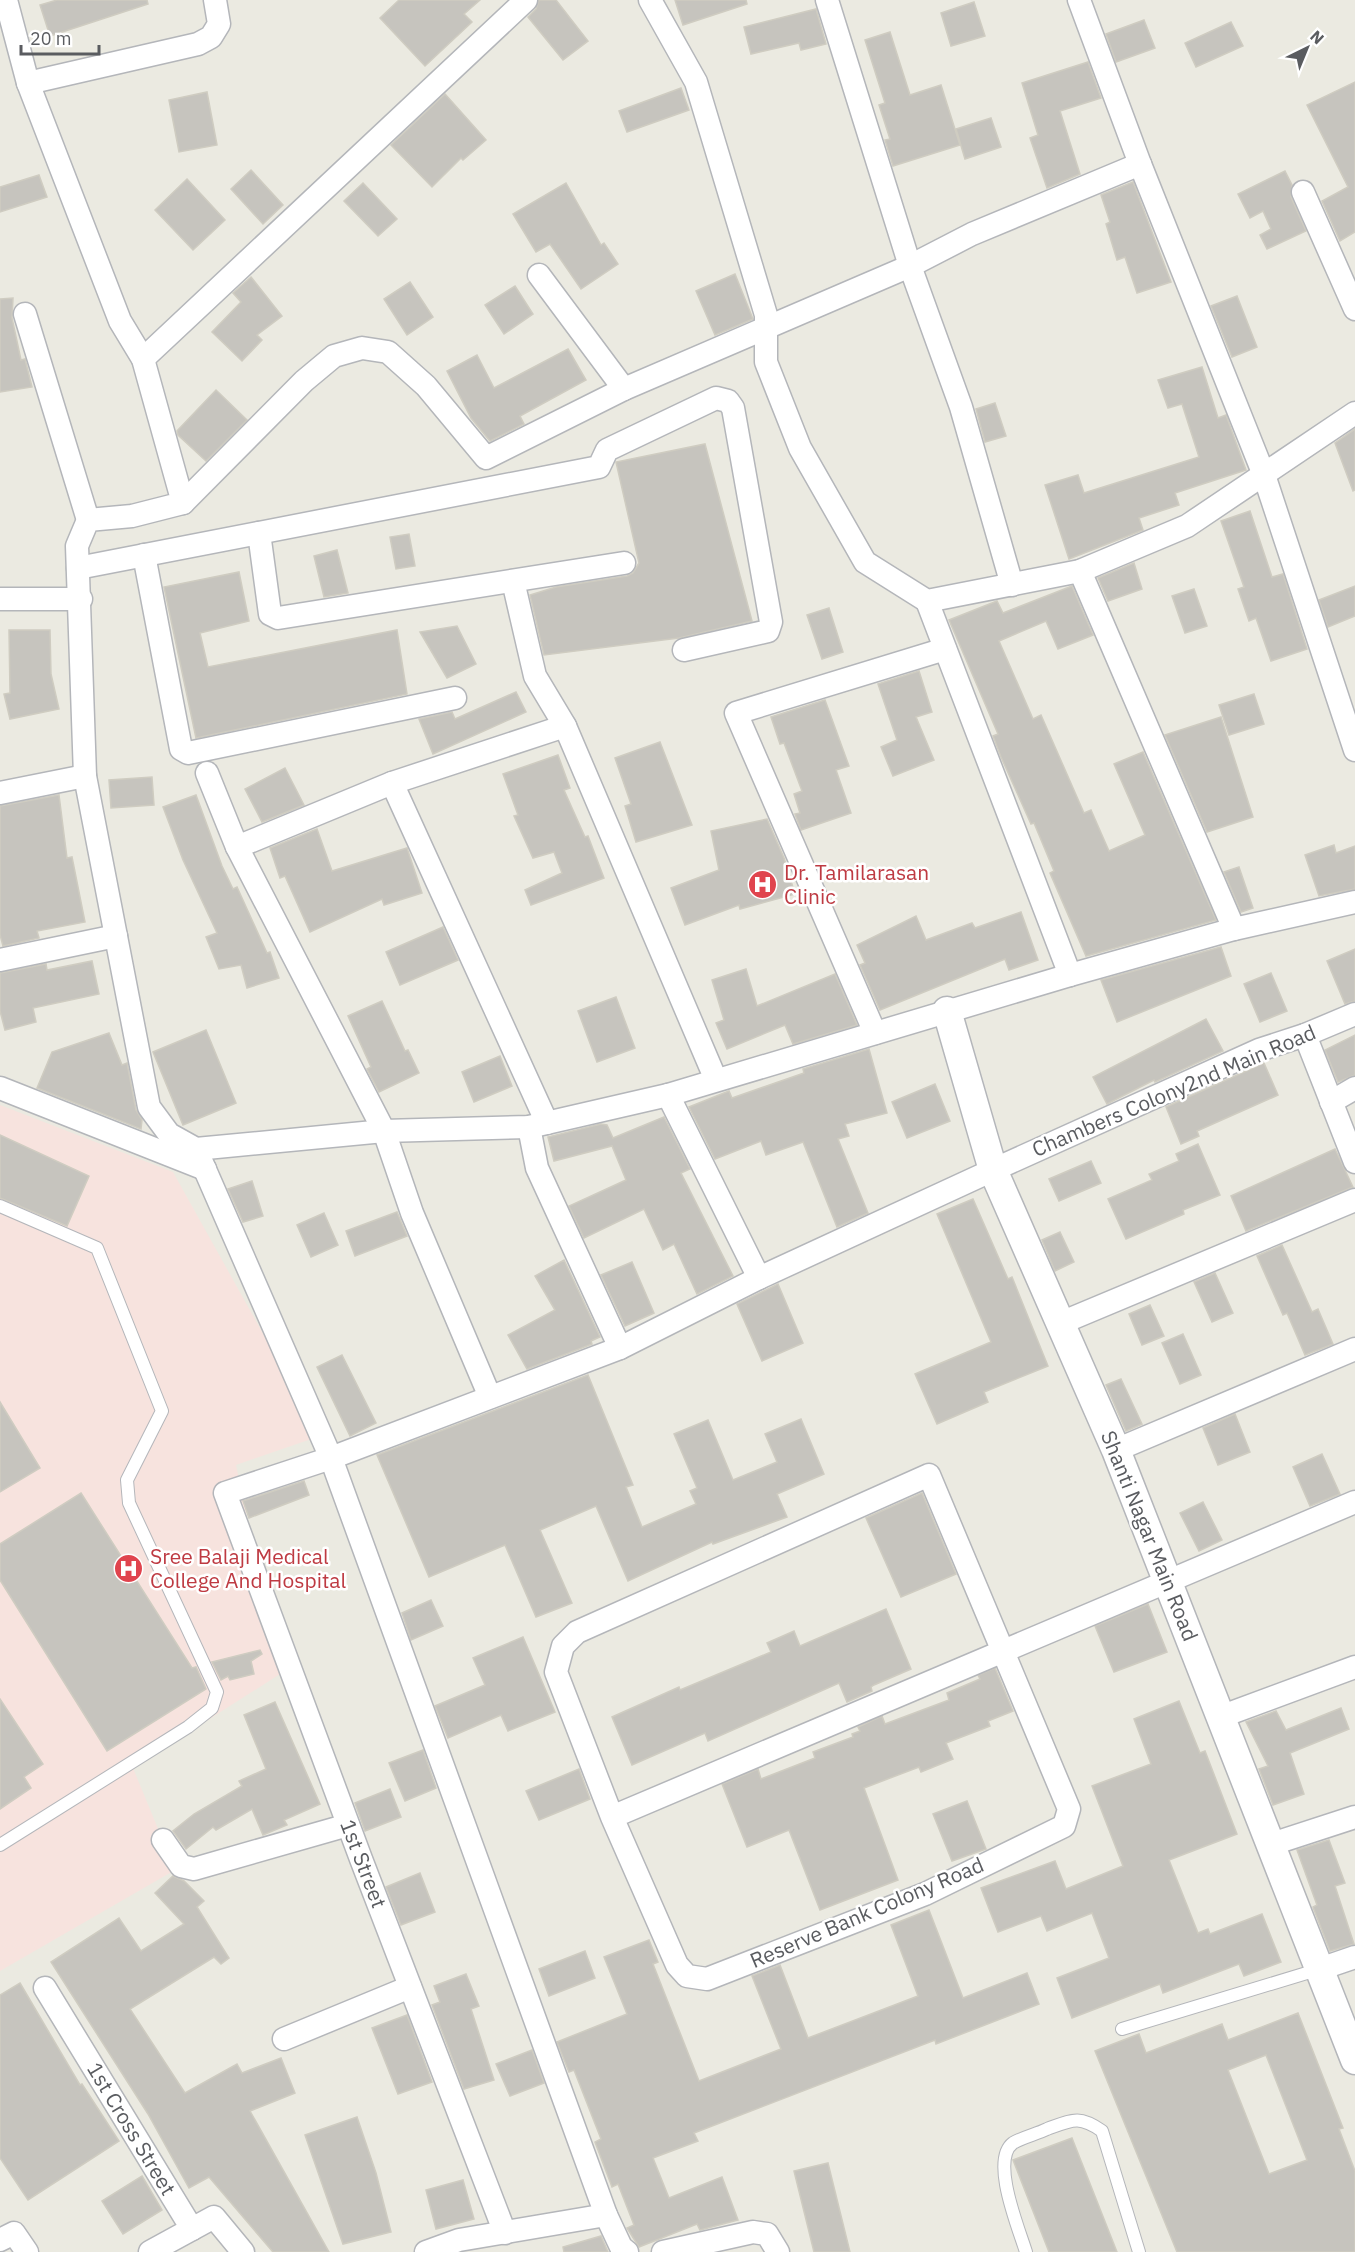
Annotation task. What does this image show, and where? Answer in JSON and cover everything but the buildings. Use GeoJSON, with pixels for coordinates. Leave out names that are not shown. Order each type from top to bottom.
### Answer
{"type":"FeatureCollection","features":[{"type":"Feature","properties":{"kind":"street"},"geometry":{"type":"LineString","coordinates":[[6,0],[28,82],[120,321],[143,359],[183,503]]}},
{"type":"Feature","properties":{"kind":"street"},"geometry":{"type":"LineString","coordinates":[[28,82],[198,44],[211,37],[219,24],[215,0]]}},
{"type":"Feature","properties":{"kind":"street"},"geometry":{"type":"LineString","coordinates":[[143,359],[526,0]]}},
{"type":"Feature","properties":{"kind":"street"},"geometry":{"type":"LineString","coordinates":[[650,0],[696,82],[766,315],[766,362],[800,448],[865,562],[927,601],[1070,975]]}},
{"type":"Feature","properties":{"kind":"street"},"geometry":{"type":"LineString","coordinates":[[827,0],[910,266],[961,407],[1012,585]]}},
{"type":"Feature","properties":{"kind":"street"},"geometry":{"type":"LineString","coordinates":[[1079,0],[1140,164],[1264,475],[1355,750]]}},
{"type":"Feature","properties":{"kind":"street"},"geometry":{"type":"LineString","coordinates":[[88,520],[132,516],[183,503],[304,381],[334,356],[362,348],[388,352],[426,386],[486,458],[624,388],[910,266],[972,234],[1140,164]]}},
{"type":"Feature","properties":{"kind":"street"},"geometry":{"type":"LineString","coordinates":[[1303,192],[1355,309]]}},
{"type":"Feature","properties":{"kind":"street"},"geometry":{"type":"LineString","coordinates":[[539,275],[624,388]]}},
{"type":"Feature","properties":{"kind":"street"},"geometry":{"type":"LineString","coordinates":[[26,314],[88,520],[77,546],[81,599],[85,776],[149,1107],[169,1134],[201,1159],[331,1458],[606,2215],[621,2247],[627,2252]]}},
{"type":"Feature","properties":{"kind":"street"},"geometry":{"type":"LineString","coordinates":[[78,568],[598,467],[607,450],[716,398],[728,401],[733,408],[771,622],[768,631],[684,650]]}},
{"type":"Feature","properties":{"kind":"street"},"geometry":{"type":"LineString","coordinates":[[927,601],[1080,571],[1187,526],[1355,413]]}},
{"type":"Feature","properties":{"kind":"street"},"geometry":{"type":"LineString","coordinates":[[259,533],[270,614],[278,618],[624,563]]}},
{"type":"Feature","properties":{"kind":"street"},"geometry":{"type":"LineString","coordinates":[[144,555],[181,749],[188,753],[455,698]]}},
{"type":"Feature","properties":{"kind":"street"},"geometry":{"type":"LineString","coordinates":[[1080,571],[1234,929]]}},
{"type":"Feature","properties":{"kind":"street"},"geometry":{"type":"LineString","coordinates":[[513,581],[535,676],[565,726],[716,1080]]}},
{"type":"Feature","properties":{"kind":"street"},"geometry":{"type":"LineString","coordinates":[[0,599],[81,599]]}},
{"type":"Feature","properties":{"kind":"street"},"geometry":{"type":"LineString","coordinates":[[875,1033],[736,713],[945,649]]}},
{"type":"Feature","properties":{"kind":"street"},"geometry":{"type":"LineString","coordinates":[[237,847],[392,783],[565,726]]}},
{"type":"Feature","properties":{"kind":"street"},"geometry":{"type":"LineString","coordinates":[[207,772],[237,847],[384,1131],[412,1213],[490,1397]]}},
{"type":"Feature","properties":{"kind":"street"},"geometry":{"type":"LineString","coordinates":[[0,793],[85,776]]}},
{"type":"Feature","properties":{"kind":"street"},"geometry":{"type":"LineString","coordinates":[[392,783],[538,1125],[537,1168],[620,1348]]}},
{"type":"Feature","properties":{"kind":"street"},"geometry":{"type":"LineString","coordinates":[[0,1088],[201,1159],[384,1131],[538,1125],[668,1095],[947,1011],[1234,929],[1355,902]]}},
{"type":"Feature","properties":{"kind":"street"},"geometry":{"type":"LineString","coordinates":[[0,960],[117,936]]}},
{"type":"Feature","properties":{"kind":"street","name":"Shanti Nagar Main Road"},"geometry":{"type":"LineString","coordinates":[[947,1011],[993,1170],[1116,1450],[1355,2060]]}},
{"type":"Feature","properties":{"kind":"street","name":"Chambers Colony2nd Main Road"},"geometry":{"type":"LineString","coordinates":[[225,1493],[331,1458],[620,1348],[759,1278],[993,1170],[1258,1050],[1305,1035],[1355,1014]]}},
{"type":"Feature","properties":{"kind":"street"},"geometry":{"type":"LineString","coordinates":[[1305,1035],[1355,1162]]}},
{"type":"Feature","properties":{"kind":"street"},"geometry":{"type":"LineString","coordinates":[[1331,1102],[1355,1089]]}},
{"type":"Feature","properties":{"kind":"street"},"geometry":{"type":"LineString","coordinates":[[668,1095],[759,1278]]}},
{"type":"Feature","properties":{"kind":"street"},"geometry":{"type":"LineString","coordinates":[[1061,1323],[1355,1200]]}},
{"type":"Feature","properties":{"kind":"street"},"geometry":{"type":"LineString","coordinates":[[1116,1450],[1355,1349]]}},
{"type":"Feature","properties":{"kind":"street"},"geometry":{"type":"LineString","coordinates":[[1003,1650],[929,1475],[578,1632],[562,1646],[556,1672],[612,1816],[1355,1502]]}},
{"type":"Feature","properties":{"kind":"street","name":"1st Street"},"geometry":{"type":"LineString","coordinates":[[225,1493],[348,1825],[505,2233]]}},
{"type":"Feature","properties":{"kind":"street","name":"Reserve Bank Colony Road"},"geometry":{"type":"LineString","coordinates":[[612,1816],[677,1965],[687,1976],[707,1979],[925,1894],[1064,1826],[1067,1817],[1069,1809],[1003,1650]]}},
{"type":"Feature","properties":{"kind":"street"},"geometry":{"type":"LineString","coordinates":[[1220,1717],[1355,1667]]}},
{"type":"Feature","properties":{"kind":"street"},"geometry":{"type":"LineString","coordinates":[[1272,1844],[1355,1817]]}},
{"type":"Feature","properties":{"kind":"street"},"geometry":{"type":"LineString","coordinates":[[163,1840],[181,1866],[194,1869],[348,1825]]}},
{"type":"Feature","properties":{"kind":"street"},"geometry":{"type":"LineString","coordinates":[[1320,1970],[1355,1957]]}},
{"type":"Feature","properties":{"kind":"street"},"geometry":{"type":"LineString","coordinates":[[284,2039],[410,1987]]}},
{"type":"Feature","properties":{"kind":"street","name":"1st Cross Street"},"geometry":{"type":"LineString","coordinates":[[45,1988],[192,2229]]}},
{"type":"Feature","properties":{"kind":"street"},"geometry":{"type":"LineString","coordinates":[[426,2252],[461,2246],[505,2233],[606,2215]]}},
{"type":"Feature","properties":{"kind":"street"},"geometry":{"type":"LineString","coordinates":[[150,2252],[214,2217],[243,2252]]}},
{"type":"Feature","properties":{"kind":"street"},"geometry":{"type":"LineString","coordinates":[[663,2252],[753,2232],[767,2234],[778,2252]]}},
{"type":"Feature","properties":{"kind":"street"},"geometry":{"type":"LineString","coordinates":[[0,2240],[14,2233],[27,2252]]}},
{"type":"Feature","properties":{"kind":"lane"},"geometry":{"type":"LineString","coordinates":[[0,1206],[97,1248],[162,1411],[127,1480],[129,1503],[217,1692],[212,1708],[188,1727],[0,1845]]}},
{"type":"Feature","properties":{"kind":"lane"},"geometry":{"type":"LineString","coordinates":[[1122,2029],[1320,1970]]}},
{"type":"Feature","properties":{"kind":"lane"},"geometry":{"type":"LineString","coordinates":[[1026,2252],[1003,2175],[1003,2158],[1012,2144],[1073,2119],[1089,2122],[1102,2131],[1139,2252]]}},
{"type":"Feature","properties":{"kind":"shaded area","name":"Sree Balaji Medical College And Hospital"},"geometry":{"type":"Polygon","coordinates":[[[0,1105],[173,1172],[320,1436],[236,1465],[280,1674],[133,1768],[175,1870],[0,1971],[0,1105]]]}},
{"type":"Feature","properties":{"kind":"place","name":"Dr. Tamilarasan Clinic"},"geometry":{"type":"Point","coordinates":[763,885]}},
{"type":"Feature","properties":{"kind":"place","name":"Sree Balaji Medical College And Hospital"},"geometry":{"type":"Point","coordinates":[129,1569]}}]}
